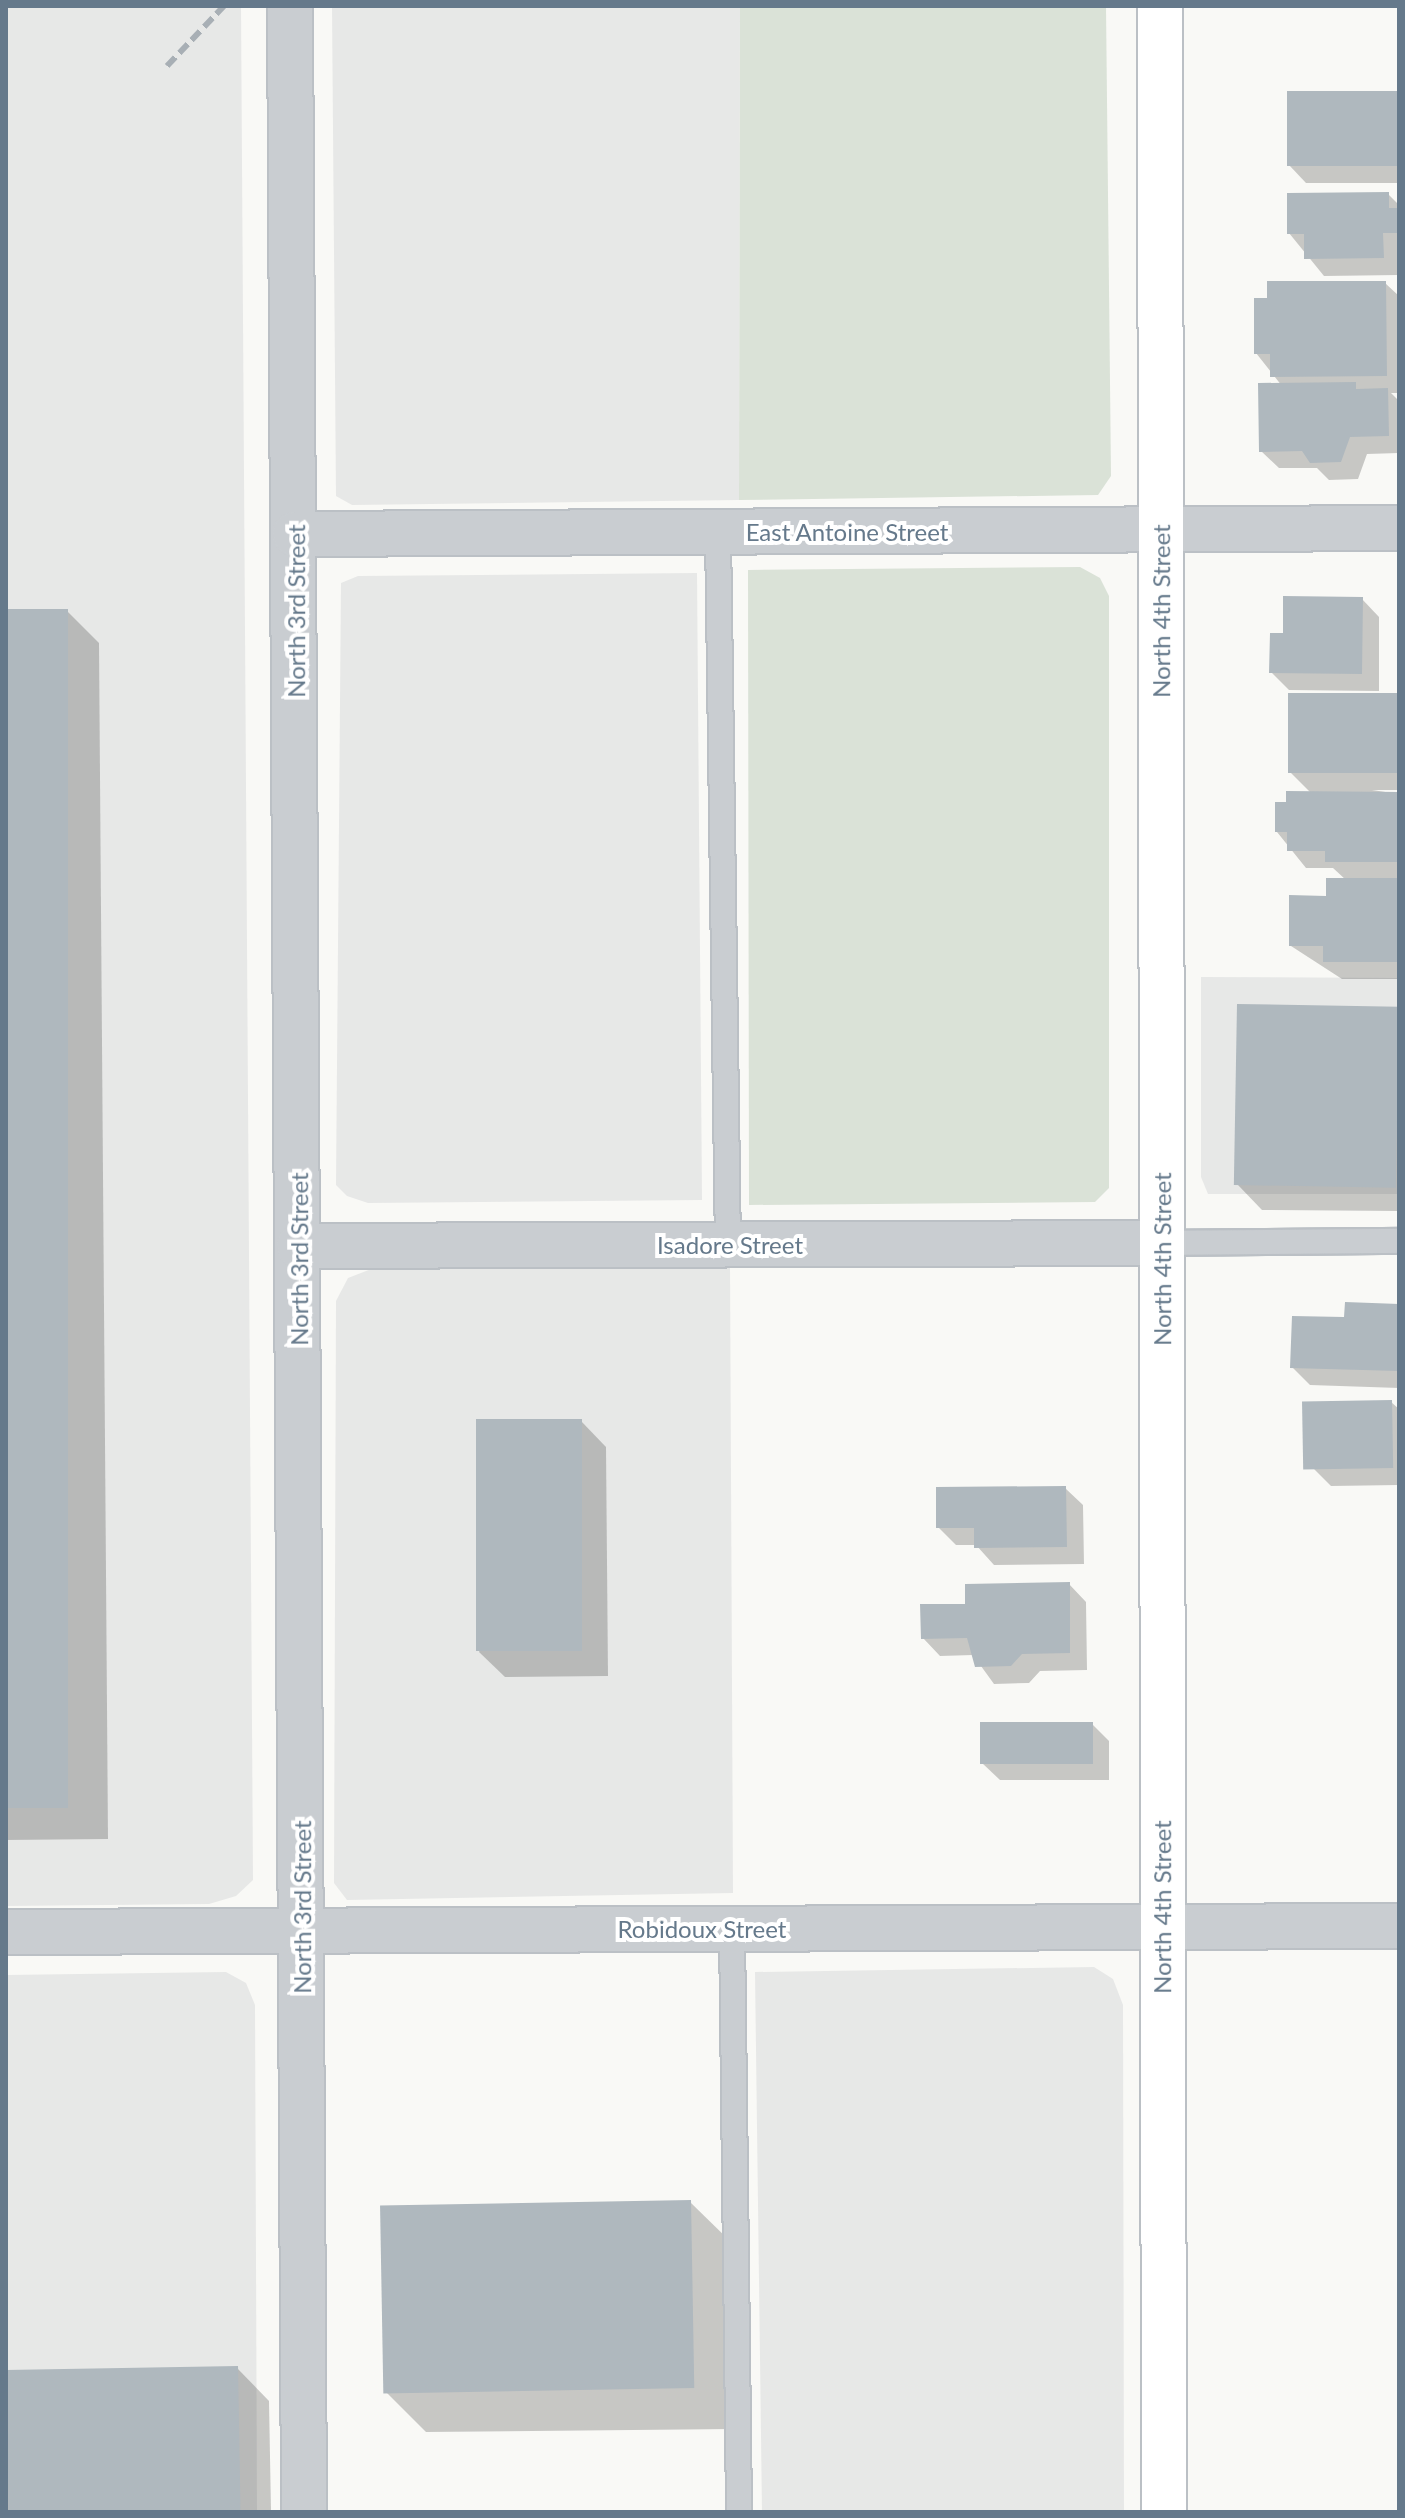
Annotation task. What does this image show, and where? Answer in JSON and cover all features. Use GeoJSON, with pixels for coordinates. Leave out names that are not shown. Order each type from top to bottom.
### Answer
{"type":"FeatureCollection","features":[{"type":"Feature","properties":{"kind":"street","name":"North 3rd Street"},"geometry":{"type":"LineString","coordinates":[[290,6],[304,2512]]}},
{"type":"Feature","properties":{"kind":"street","name":"North 4th Street"},"geometry":{"type":"LineString","coordinates":[[1160,6],[1164,2512]]}},
{"type":"Feature","properties":{"kind":"street","name":"East Antoine Street"},"geometry":{"type":"LineString","coordinates":[[295,534],[1399,528]]}},
{"type":"Feature","properties":{"kind":"street","name":"Isadore Street"},"geometry":{"type":"LineString","coordinates":[[299,1246],[1162,1243]]}},
{"type":"Feature","properties":{"kind":"street","name":"Robidoux Street"},"geometry":{"type":"LineString","coordinates":[[6,1932],[1399,1926]]}},
{"type":"Feature","properties":{"kind":"lane"},"geometry":{"type":"LineString","coordinates":[[718,532],[728,1245]]}},
{"type":"Feature","properties":{"kind":"lane"},"geometry":{"type":"LineString","coordinates":[[1162,1243],[1399,1241]]}},
{"type":"Feature","properties":{"kind":"lane"},"geometry":{"type":"LineString","coordinates":[[732,1929],[739,2512]]}},
{"type":"Feature","properties":{"kind":"shaded area"},"geometry":{"type":"Polygon","coordinates":[[[6,6],[241,6],[253,1880],[236,1896],[209,1904],[6,1906],[6,6]]]}},
{"type":"Feature","properties":{"kind":"shaded area"},"geometry":{"type":"Polygon","coordinates":[[[332,6],[740,6],[739,500],[352,505],[336,496],[332,6]]]}},
{"type":"Feature","properties":{"kind":"shaded area"},"geometry":{"type":"Polygon","coordinates":[[[740,6],[1106,6],[1111,476],[1098,495],[739,500],[740,6]]]}},
{"type":"Feature","properties":{"kind":"shaded area"},"geometry":{"type":"Polygon","coordinates":[[[1080,567],[1100,578],[1109,596],[1109,1188],[1095,1202],[749,1205],[748,570],[1080,567]]]}},
{"type":"Feature","properties":{"kind":"shaded area"},"geometry":{"type":"Polygon","coordinates":[[[697,573],[702,1200],[368,1203],[347,1196],[336,1185],[341,583],[358,576],[697,573]]]}},
{"type":"Feature","properties":{"kind":"shaded area"},"geometry":{"type":"Polygon","coordinates":[[[1201,977],[1399,978],[1399,1194],[1208,1194],[1201,1177],[1201,977]]]}},
{"type":"Feature","properties":{"kind":"shaded area"},"geometry":{"type":"Polygon","coordinates":[[[730,1265],[733,1893],[347,1900],[334,1883],[336,1301],[348,1278],[379,1266],[730,1265]]]}},
{"type":"Feature","properties":{"kind":"shaded area"},"geometry":{"type":"Polygon","coordinates":[[[1094,1967],[1113,1979],[1123,2005],[1124,2512],[762,2512],[755,1972],[1094,1967]]]}},
{"type":"Feature","properties":{"kind":"shaded area"},"geometry":{"type":"Polygon","coordinates":[[[226,1972],[246,1983],[255,2005],[257,2512],[6,2512],[6,1975],[226,1972]]]}},
{"type":"Feature","properties":{"kind":"building"},"geometry":{"type":"Polygon","coordinates":[[[1287,91],[1399,91],[1399,166],[1287,166],[1287,91]]]}},
{"type":"Feature","properties":{"kind":"building"},"geometry":{"type":"Polygon","coordinates":[[[1389,192],[1389,208],[1399,208],[1399,233],[1383,233],[1384,258],[1304,259],[1304,234],[1287,234],[1287,193],[1389,192]]]}},
{"type":"Feature","properties":{"kind":"building"},"geometry":{"type":"Polygon","coordinates":[[[1267,281],[1386,281],[1387,376],[1270,377],[1270,354],[1254,354],[1254,298],[1267,298],[1267,281]]]}},
{"type":"Feature","properties":{"kind":"building"},"geometry":{"type":"Polygon","coordinates":[[[1356,382],[1356,389],[1388,388],[1389,436],[1350,437],[1341,462],[1310,463],[1302,451],[1259,452],[1258,383],[1356,382]]]}},
{"type":"Feature","properties":{"kind":"building"},"geometry":{"type":"Polygon","coordinates":[[[1283,596],[1363,597],[1362,674],[1269,673],[1270,633],[1283,633],[1283,596]]]}},
{"type":"Feature","properties":{"kind":"building"},"geometry":{"type":"Polygon","coordinates":[[[6,609],[68,609],[68,1808],[6,1808],[6,609]]]}},
{"type":"Feature","properties":{"kind":"building"},"geometry":{"type":"Polygon","coordinates":[[[1288,693],[1399,693],[1399,773],[1288,773],[1288,693]]]}},
{"type":"Feature","properties":{"kind":"building"},"geometry":{"type":"Polygon","coordinates":[[[1286,791],[1399,792],[1399,862],[1325,862],[1325,851],[1287,851],[1287,832],[1275,832],[1275,802],[1286,802],[1286,791]]]}},
{"type":"Feature","properties":{"kind":"building"},"geometry":{"type":"Polygon","coordinates":[[[1326,878],[1399,878],[1399,962],[1323,962],[1323,946],[1289,946],[1289,895],[1326,896],[1326,878]]]}},
{"type":"Feature","properties":{"kind":"building"},"geometry":{"type":"Polygon","coordinates":[[[1237,1004],[1399,1007],[1396,1188],[1234,1185],[1237,1004]]]}},
{"type":"Feature","properties":{"kind":"building"},"geometry":{"type":"Polygon","coordinates":[[[1345,1302],[1399,1304],[1399,1371],[1290,1368],[1292,1316],[1344,1317],[1345,1302]]]}},
{"type":"Feature","properties":{"kind":"building"},"geometry":{"type":"Polygon","coordinates":[[[1392,1400],[1393,1468],[1303,1470],[1302,1402],[1392,1400]]]}},
{"type":"Feature","properties":{"kind":"building"},"geometry":{"type":"Polygon","coordinates":[[[476,1419],[582,1419],[582,1651],[476,1651],[476,1419]]]}},
{"type":"Feature","properties":{"kind":"building"},"geometry":{"type":"Polygon","coordinates":[[[1066,1486],[1067,1547],[974,1548],[974,1528],[936,1528],[936,1487],[1066,1486]]]}},
{"type":"Feature","properties":{"kind":"building"},"geometry":{"type":"Polygon","coordinates":[[[1070,1582],[1070,1653],[1022,1654],[1011,1666],[975,1667],[967,1638],[921,1639],[920,1604],[965,1604],[965,1584],[1070,1582]]]}},
{"type":"Feature","properties":{"kind":"building"},"geometry":{"type":"Polygon","coordinates":[[[980,1722],[1093,1722],[1093,1764],[980,1764],[980,1722]]]}},
{"type":"Feature","properties":{"kind":"building"},"geometry":{"type":"Polygon","coordinates":[[[691,2200],[694,2388],[383,2393],[380,2205],[691,2200]]]}},
{"type":"Feature","properties":{"kind":"building"},"geometry":{"type":"Polygon","coordinates":[[[238,2366],[241,2512],[9,2512],[6,2370],[238,2366]]]}},
{"type":"Feature","properties":{"kind":"railway"},"geometry":{"type":"LineString","coordinates":[[167,66],[224,6]]}}]}
